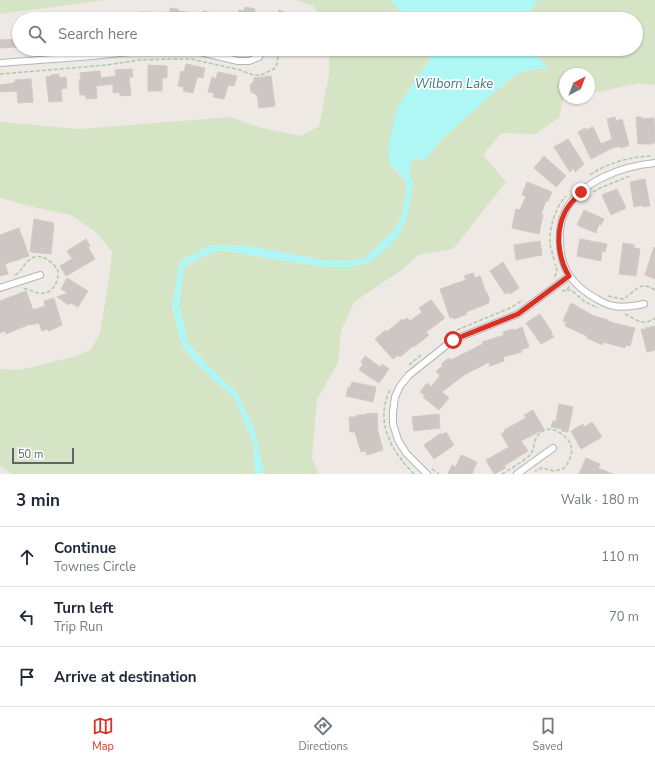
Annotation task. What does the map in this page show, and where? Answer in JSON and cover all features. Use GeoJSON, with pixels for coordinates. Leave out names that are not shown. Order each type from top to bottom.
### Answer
{"type":"FeatureCollection","features":[{"type":"Feature","properties":{"kind":"street"},"geometry":{"type":"LineString","coordinates":[[0,63],[93,56]]}},
{"type":"Feature","properties":{"kind":"street"},"geometry":{"type":"LineString","coordinates":[[219,56],[249,61],[259,57]]}},
{"type":"Feature","properties":{"kind":"street"},"geometry":{"type":"LineString","coordinates":[[644,304],[628,307],[613,306],[588,294],[578,286],[569,276],[561,257],[561,222],[565,211],[572,201],[581,192],[604,177],[622,169],[655,163]]}},
{"type":"Feature","properties":{"kind":"street"},"geometry":{"type":"LineString","coordinates":[[0,288],[40,275]]}},
{"type":"Feature","properties":{"kind":"street"},"geometry":{"type":"LineString","coordinates":[[426,474],[406,452],[398,440],[393,412],[395,397],[400,386],[409,375],[453,340],[518,314],[569,276]]}},
{"type":"Feature","properties":{"kind":"street"},"geometry":{"type":"LineString","coordinates":[[517,474],[553,448]]}},
{"type":"Feature","properties":{"kind":"path"},"geometry":{"type":"LineString","coordinates":[[0,74],[173,58],[192,59],[240,70],[253,75],[261,75],[274,69],[277,64],[278,56]]}},
{"type":"Feature","properties":{"kind":"path"},"geometry":{"type":"LineString","coordinates":[[590,176],[594,172],[636,156],[655,156]]}},
{"type":"Feature","properties":{"kind":"path"},"geometry":{"type":"LineString","coordinates":[[555,277],[557,270],[550,245],[550,235],[557,208],[568,194]]}},
{"type":"Feature","properties":{"kind":"path"},"geometry":{"type":"LineString","coordinates":[[604,295],[623,299],[639,287],[650,287],[655,290]]}},
{"type":"Feature","properties":{"kind":"path"},"geometry":{"type":"LineString","coordinates":[[457,330],[510,308],[526,299]]}},
{"type":"Feature","properties":{"kind":"path"},"geometry":{"type":"LineString","coordinates":[[407,366],[423,354]]}},
{"type":"Feature","properties":{"kind":"path"},"geometry":{"type":"LineString","coordinates":[[391,387],[384,404],[384,421],[387,436],[392,448],[414,474]]}},
{"type":"Feature","properties":{"kind":"green space"},"geometry":{"type":"Polygon","coordinates":[[[0,0],[106,0],[12,12],[0,14],[0,0]]]}},
{"type":"Feature","properties":{"kind":"green space"},"geometry":{"type":"Polygon","coordinates":[[[296,0],[390,0],[401,12],[318,12],[313,6],[296,0]]]}},
{"type":"Feature","properties":{"kind":"green space"},"geometry":{"type":"Polygon","coordinates":[[[538,0],[655,0],[655,85],[639,83],[595,93],[595,68],[559,68],[559,104],[562,104],[559,118],[535,134],[501,133],[483,155],[506,182],[453,249],[418,255],[403,269],[354,302],[341,331],[338,363],[317,399],[312,458],[319,474],[264,474],[254,428],[237,393],[189,344],[179,305],[184,267],[219,250],[324,267],[351,267],[385,250],[398,237],[407,217],[413,186],[409,169],[414,157],[423,162],[443,138],[505,83],[521,72],[545,68],[536,56],[643,56],[643,12],[529,12],[538,0]]]}},
{"type":"Feature","properties":{"kind":"green space"},"geometry":{"type":"Polygon","coordinates":[[[329,56],[431,56],[397,107],[390,164],[407,184],[401,217],[392,232],[365,258],[350,261],[322,260],[250,246],[212,245],[180,261],[172,306],[182,346],[203,370],[234,397],[253,443],[255,474],[12,474],[0,466],[0,369],[20,370],[73,357],[91,350],[100,333],[112,252],[97,233],[71,215],[0,198],[0,122],[79,129],[231,117],[261,128],[301,136],[319,126],[329,75],[329,56]]]}},
{"type":"Feature","properties":{"kind":"water"},"geometry":{"type":"Polygon","coordinates":[[[390,0],[538,0],[529,12],[401,12],[390,0]]]}},
{"type":"Feature","properties":{"kind":"water","name":"Wilborn Lake"},"geometry":{"type":"Polygon","coordinates":[[[431,56],[537,56],[547,66],[545,68],[521,72],[505,83],[443,138],[423,162],[414,157],[409,169],[413,186],[407,217],[398,237],[369,263],[351,267],[324,267],[219,250],[184,267],[179,305],[189,344],[237,393],[254,428],[264,473],[255,474],[253,443],[234,397],[203,370],[182,346],[172,306],[180,261],[212,245],[250,246],[322,260],[350,261],[365,258],[392,232],[401,217],[407,184],[390,164],[388,147],[397,107],[431,56]]]}},
{"type":"Feature","properties":{"kind":"building"},"geometry":{"type":"Polygon","coordinates":[[[245,7],[255,9],[254,12],[239,12],[239,10],[244,11],[245,7]]]}},
{"type":"Feature","properties":{"kind":"building"},"geometry":{"type":"Polygon","coordinates":[[[170,8],[187,12],[170,12],[170,8]]]}},
{"type":"Feature","properties":{"kind":"building"},"geometry":{"type":"Polygon","coordinates":[[[12,39],[12,47],[0,48],[0,40],[12,39]]]}},
{"type":"Feature","properties":{"kind":"building"},"geometry":{"type":"Polygon","coordinates":[[[186,64],[205,68],[203,78],[197,77],[193,93],[183,91],[184,87],[178,86],[181,71],[184,72],[186,64]]]}},
{"type":"Feature","properties":{"kind":"building"},"geometry":{"type":"Polygon","coordinates":[[[148,65],[167,66],[167,78],[162,78],[162,91],[148,91],[148,65]]]}},
{"type":"Feature","properties":{"kind":"building"},"geometry":{"type":"Polygon","coordinates":[[[132,69],[133,77],[129,77],[131,95],[120,96],[120,92],[113,93],[113,84],[96,86],[97,98],[86,99],[86,95],[80,95],[80,73],[100,71],[101,78],[116,76],[115,70],[132,69]]]}},
{"type":"Feature","properties":{"kind":"building"},"geometry":{"type":"Polygon","coordinates":[[[218,72],[237,76],[234,86],[228,85],[224,99],[213,97],[214,93],[208,92],[212,77],[216,79],[218,72]]]}},
{"type":"Feature","properties":{"kind":"building"},"geometry":{"type":"Polygon","coordinates":[[[59,74],[59,78],[66,77],[67,88],[61,89],[62,101],[49,102],[46,77],[59,74]]]}},
{"type":"Feature","properties":{"kind":"building"},"geometry":{"type":"Polygon","coordinates":[[[271,76],[275,106],[259,108],[257,95],[251,92],[250,85],[254,81],[254,78],[271,76]]]}},
{"type":"Feature","properties":{"kind":"building"},"geometry":{"type":"Polygon","coordinates":[[[31,79],[33,102],[18,103],[17,91],[0,92],[0,85],[13,83],[15,80],[31,79]]]}},
{"type":"Feature","properties":{"kind":"building"},"geometry":{"type":"Polygon","coordinates":[[[615,117],[616,121],[622,119],[629,144],[628,146],[612,148],[591,159],[578,132],[585,128],[586,130],[593,127],[601,144],[612,139],[607,119],[615,117]]]}},
{"type":"Feature","properties":{"kind":"building"},"geometry":{"type":"Polygon","coordinates":[[[636,117],[642,117],[642,119],[654,118],[655,143],[638,144],[636,117]]]}},
{"type":"Feature","properties":{"kind":"building"},"geometry":{"type":"Polygon","coordinates":[[[568,139],[584,164],[575,172],[573,168],[570,172],[554,147],[568,139]]]}},
{"type":"Feature","properties":{"kind":"building"},"geometry":{"type":"Polygon","coordinates":[[[544,156],[566,176],[556,187],[534,168],[544,156]]]}},
{"type":"Feature","properties":{"kind":"building"},"geometry":{"type":"Polygon","coordinates":[[[645,179],[650,206],[643,207],[643,205],[634,207],[630,182],[645,179]]]}},
{"type":"Feature","properties":{"kind":"building"},"geometry":{"type":"Polygon","coordinates":[[[527,182],[552,192],[548,201],[546,201],[541,214],[543,215],[539,234],[512,228],[516,209],[520,210],[526,196],[522,195],[527,182]]]}},
{"type":"Feature","properties":{"kind":"building"},"geometry":{"type":"Polygon","coordinates":[[[617,189],[626,208],[611,215],[602,195],[617,189]]]}},
{"type":"Feature","properties":{"kind":"building"},"geometry":{"type":"Polygon","coordinates":[[[584,210],[604,219],[601,225],[599,224],[596,233],[577,225],[584,210]]]}},
{"type":"Feature","properties":{"kind":"building"},"geometry":{"type":"Polygon","coordinates":[[[34,219],[54,223],[51,254],[30,252],[34,219]]]}},
{"type":"Feature","properties":{"kind":"building"},"geometry":{"type":"Polygon","coordinates":[[[19,228],[29,256],[5,264],[8,274],[0,276],[0,235],[19,228]]]}},
{"type":"Feature","properties":{"kind":"building"},"geometry":{"type":"Polygon","coordinates":[[[86,239],[90,246],[88,247],[95,259],[66,276],[60,266],[75,257],[71,257],[67,251],[86,239]]]}},
{"type":"Feature","properties":{"kind":"building"},"geometry":{"type":"Polygon","coordinates":[[[580,239],[607,244],[605,252],[602,251],[601,261],[577,256],[580,239]]]}},
{"type":"Feature","properties":{"kind":"building"},"geometry":{"type":"Polygon","coordinates":[[[540,241],[542,255],[516,260],[514,245],[540,241]]]}},
{"type":"Feature","properties":{"kind":"building"},"geometry":{"type":"Polygon","coordinates":[[[623,243],[634,245],[634,248],[640,249],[636,276],[619,274],[623,243]]]}},
{"type":"Feature","properties":{"kind":"building"},"geometry":{"type":"Polygon","coordinates":[[[654,247],[655,248],[655,279],[645,275],[654,247]]]}},
{"type":"Feature","properties":{"kind":"building"},"geometry":{"type":"Polygon","coordinates":[[[503,262],[519,288],[510,294],[509,292],[505,294],[490,271],[503,262]]]}},
{"type":"Feature","properties":{"kind":"building"},"geometry":{"type":"Polygon","coordinates":[[[473,273],[475,278],[480,276],[490,300],[488,301],[489,303],[466,312],[467,314],[454,319],[453,317],[450,318],[440,289],[466,280],[464,276],[473,273]]]}},
{"type":"Feature","properties":{"kind":"building"},"geometry":{"type":"Polygon","coordinates":[[[67,278],[88,291],[78,307],[71,303],[69,305],[57,297],[68,293],[61,289],[67,278]]]}},
{"type":"Feature","properties":{"kind":"building"},"geometry":{"type":"Polygon","coordinates":[[[26,291],[33,310],[45,306],[44,301],[54,298],[62,325],[49,331],[48,329],[42,331],[39,323],[30,324],[6,334],[5,331],[0,333],[0,301],[26,291]]]}},
{"type":"Feature","properties":{"kind":"building"},"geometry":{"type":"Polygon","coordinates":[[[431,300],[445,318],[426,332],[429,335],[414,347],[413,346],[400,357],[398,355],[393,359],[375,339],[386,330],[387,332],[402,319],[403,321],[407,318],[410,321],[422,312],[419,308],[431,300]]]}},
{"type":"Feature","properties":{"kind":"building"},"geometry":{"type":"Polygon","coordinates":[[[571,303],[594,316],[635,328],[630,346],[626,345],[625,348],[603,342],[603,345],[565,326],[566,322],[563,321],[571,303]]]}},
{"type":"Feature","properties":{"kind":"building"},"geometry":{"type":"Polygon","coordinates":[[[540,314],[554,337],[541,344],[526,323],[540,314]]]}},
{"type":"Feature","properties":{"kind":"building"},"geometry":{"type":"Polygon","coordinates":[[[655,326],[655,350],[647,352],[641,329],[646,330],[645,328],[655,326]]]}},
{"type":"Feature","properties":{"kind":"building"},"geometry":{"type":"Polygon","coordinates":[[[522,327],[529,347],[521,350],[522,352],[503,357],[504,361],[490,366],[489,362],[464,375],[442,392],[449,398],[439,410],[423,397],[425,395],[420,392],[427,383],[431,387],[440,376],[436,371],[443,366],[441,364],[449,358],[451,360],[483,344],[482,342],[504,335],[503,332],[513,329],[513,331],[522,327]]]}},
{"type":"Feature","properties":{"kind":"building"},"geometry":{"type":"Polygon","coordinates":[[[365,356],[380,367],[382,364],[389,369],[379,383],[359,370],[363,364],[361,362],[365,356]]]}},
{"type":"Feature","properties":{"kind":"building"},"geometry":{"type":"Polygon","coordinates":[[[352,382],[376,387],[373,402],[346,396],[348,387],[350,388],[352,382]]]}},
{"type":"Feature","properties":{"kind":"building"},"geometry":{"type":"Polygon","coordinates":[[[559,404],[573,407],[568,432],[551,427],[553,421],[556,421],[559,404]]]}},
{"type":"Feature","properties":{"kind":"building"},"geometry":{"type":"Polygon","coordinates":[[[533,410],[544,429],[521,441],[528,451],[504,466],[506,468],[494,474],[486,460],[509,447],[501,434],[505,432],[504,430],[526,418],[524,415],[533,410]]]}},
{"type":"Feature","properties":{"kind":"building"},"geometry":{"type":"Polygon","coordinates":[[[377,413],[378,432],[383,450],[367,455],[366,451],[361,452],[355,432],[350,432],[349,417],[377,413]]]}},
{"type":"Feature","properties":{"kind":"building"},"geometry":{"type":"Polygon","coordinates":[[[439,414],[440,428],[414,431],[412,417],[439,414]]]}},
{"type":"Feature","properties":{"kind":"building"},"geometry":{"type":"Polygon","coordinates":[[[592,422],[602,437],[581,449],[571,431],[583,424],[584,427],[592,422]]]}},
{"type":"Feature","properties":{"kind":"building"},"geometry":{"type":"Polygon","coordinates":[[[446,432],[454,445],[434,459],[424,445],[441,433],[441,435],[446,432]]]}},
{"type":"Feature","properties":{"kind":"building"},"geometry":{"type":"Polygon","coordinates":[[[461,455],[477,462],[472,474],[448,474],[452,465],[456,467],[461,455]]]}},
{"type":"Feature","properties":{"kind":"building"},"geometry":{"type":"Polygon","coordinates":[[[586,458],[600,464],[598,468],[613,474],[579,474],[586,458]]]}},
{"type":"Feature","properties":{"kind":"route"},"geometry":{"type":"LineString","coordinates":[[453,340],[518,314],[569,276],[561,257],[561,222],[565,211],[581,192]]}}]}
